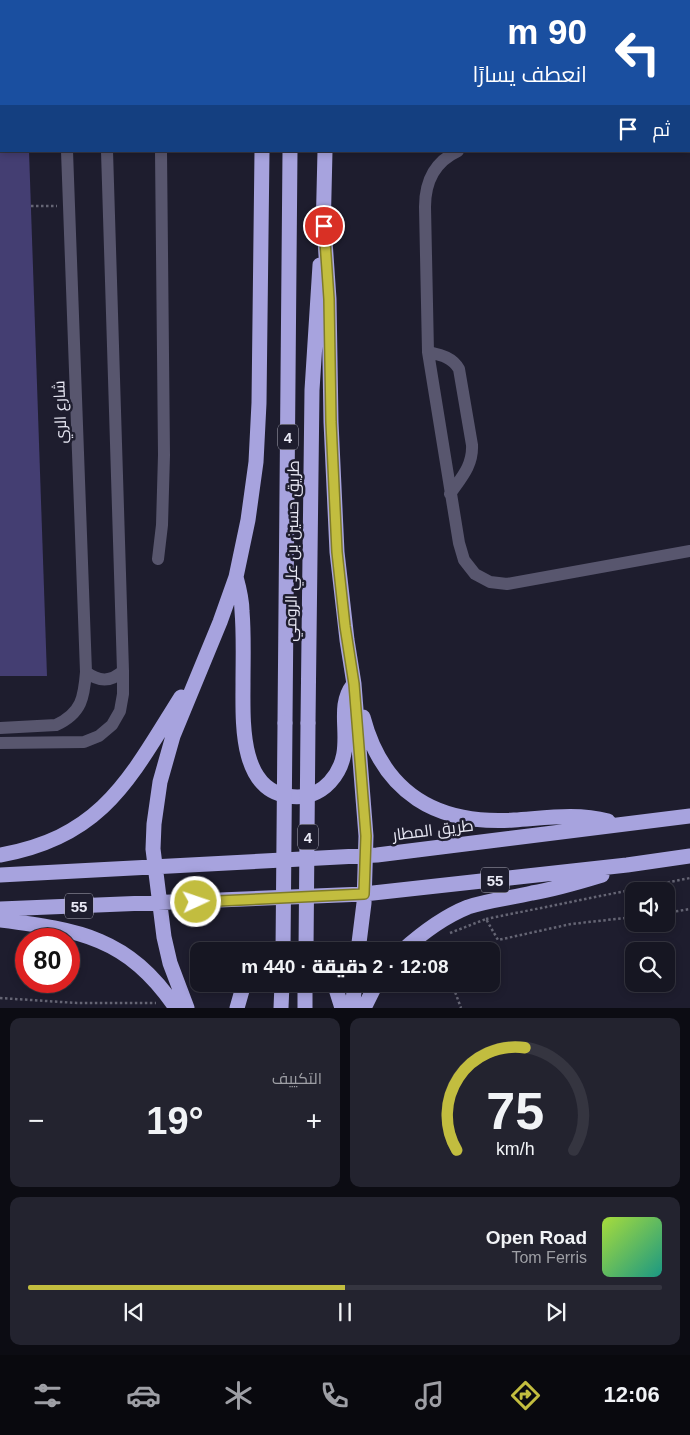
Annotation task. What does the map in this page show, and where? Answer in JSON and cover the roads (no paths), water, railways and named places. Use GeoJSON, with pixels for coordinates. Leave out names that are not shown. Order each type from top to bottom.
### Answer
{"type":"FeatureCollection","features":[{"type":"Feature","properties":{"kind":"highway"},"geometry":{"type":"LineString","coordinates":[[179,1006],[164,937],[159,903],[155,867],[154,824],[160,782],[173,736],[220,622],[236,577],[248,520],[256,462],[260,403],[262,152]]}},
{"type":"Feature","properties":{"kind":"highway","name":"طريق حسين بن علي الرومي"},"geometry":{"type":"LineString","coordinates":[[283,942],[290,152]]}},
{"type":"Feature","properties":{"kind":"highway","name":"طريق حسين بن علي الرومي"},"geometry":{"type":"LineString","coordinates":[[306,942],[312,382],[316,308],[324,226],[325,152]]}},
{"type":"Feature","properties":{"kind":"highway"},"geometry":{"type":"LineString","coordinates":[[324,226],[329,299],[331,430],[337,552],[346,640],[354,684],[365,724],[378,758],[387,772],[401,786],[428,806],[458,816],[476,819],[512,820],[572,816],[596,818],[618,824]]}},
{"type":"Feature","properties":{"kind":"highway"},"geometry":{"type":"LineString","coordinates":[[236,577],[242,610],[244,734],[253,769],[270,789],[285,796],[302,797],[318,792],[331,781],[344,755],[346,735],[345,703],[346,696],[354,684]]}},
{"type":"Feature","properties":{"kind":"highway"},"geometry":{"type":"LineString","coordinates":[[0,855],[42,845],[63,836],[97,813],[127,780],[202,664]]}},
{"type":"Feature","properties":{"kind":"highway"},"geometry":{"type":"LineString","coordinates":[[354,684],[366,855],[359,942]]}},
{"type":"Feature","properties":{"kind":"highway","name":"طريق المطار"},"geometry":{"type":"LineString","coordinates":[[0,875],[366,855],[690,816]]}},
{"type":"Feature","properties":{"kind":"highway","name":"55"},"geometry":{"type":"LineString","coordinates":[[0,909],[364,894],[627,865],[690,856]]}},
{"type":"Feature","properties":{"kind":"highway"},"geometry":{"type":"LineString","coordinates":[[412,942],[439,922],[468,908],[576,883],[627,865]]}},
{"type":"Feature","properties":{"kind":"highway"},"geometry":{"type":"LineString","coordinates":[[0,920],[68,930],[105,943],[122,952],[138,964],[179,1006]]}},
{"type":"Feature","properties":{"kind":"highway"},"geometry":{"type":"LineString","coordinates":[[237,1008],[242,992]]}},
{"type":"Feature","properties":{"kind":"highway"},"geometry":{"type":"LineString","coordinates":[[282,992],[282,1008]]}},
{"type":"Feature","properties":{"kind":"highway"},"geometry":{"type":"LineString","coordinates":[[305,992],[305,1008]]}},
{"type":"Feature","properties":{"kind":"highway"},"geometry":{"type":"LineString","coordinates":[[337,992],[342,1008]]}},
{"type":"Feature","properties":{"kind":"highway"},"geometry":{"type":"LineString","coordinates":[[352,1008],[354,992]]}},
{"type":"Feature","properties":{"kind":"highway"},"geometry":{"type":"LineString","coordinates":[[364,1008],[372,992]]}},
{"type":"Feature","properties":{"kind":"lane","name":"شارع الري"},"geometry":{"type":"LineString","coordinates":[[0,728],[47,726],[64,721],[78,709],[84,693],[86,672],[67,152]]}},
{"type":"Feature","properties":{"kind":"lane"},"geometry":{"type":"LineString","coordinates":[[0,744],[84,742],[99,736],[112,725],[120,711],[123,694],[123,671],[107,152]]}},
{"type":"Feature","properties":{"kind":"lane"},"geometry":{"type":"LineString","coordinates":[[158,559],[162,516],[164,455],[161,152]]}},
{"type":"Feature","properties":{"kind":"lane"},"geometry":{"type":"LineString","coordinates":[[456,152],[447,156],[434,170],[426,188],[425,207],[428,352],[450,494],[464,560],[475,574],[490,582],[507,584],[690,551]]}},
{"type":"Feature","properties":{"kind":"lane"},"geometry":{"type":"LineString","coordinates":[[428,352],[448,358],[459,369],[472,446],[472,458],[468,469],[450,494]]}},
{"type":"Feature","properties":{"kind":"lane"},"geometry":{"type":"LineString","coordinates":[[86,672],[92,677],[109,680],[117,677],[123,671]]}}]}
